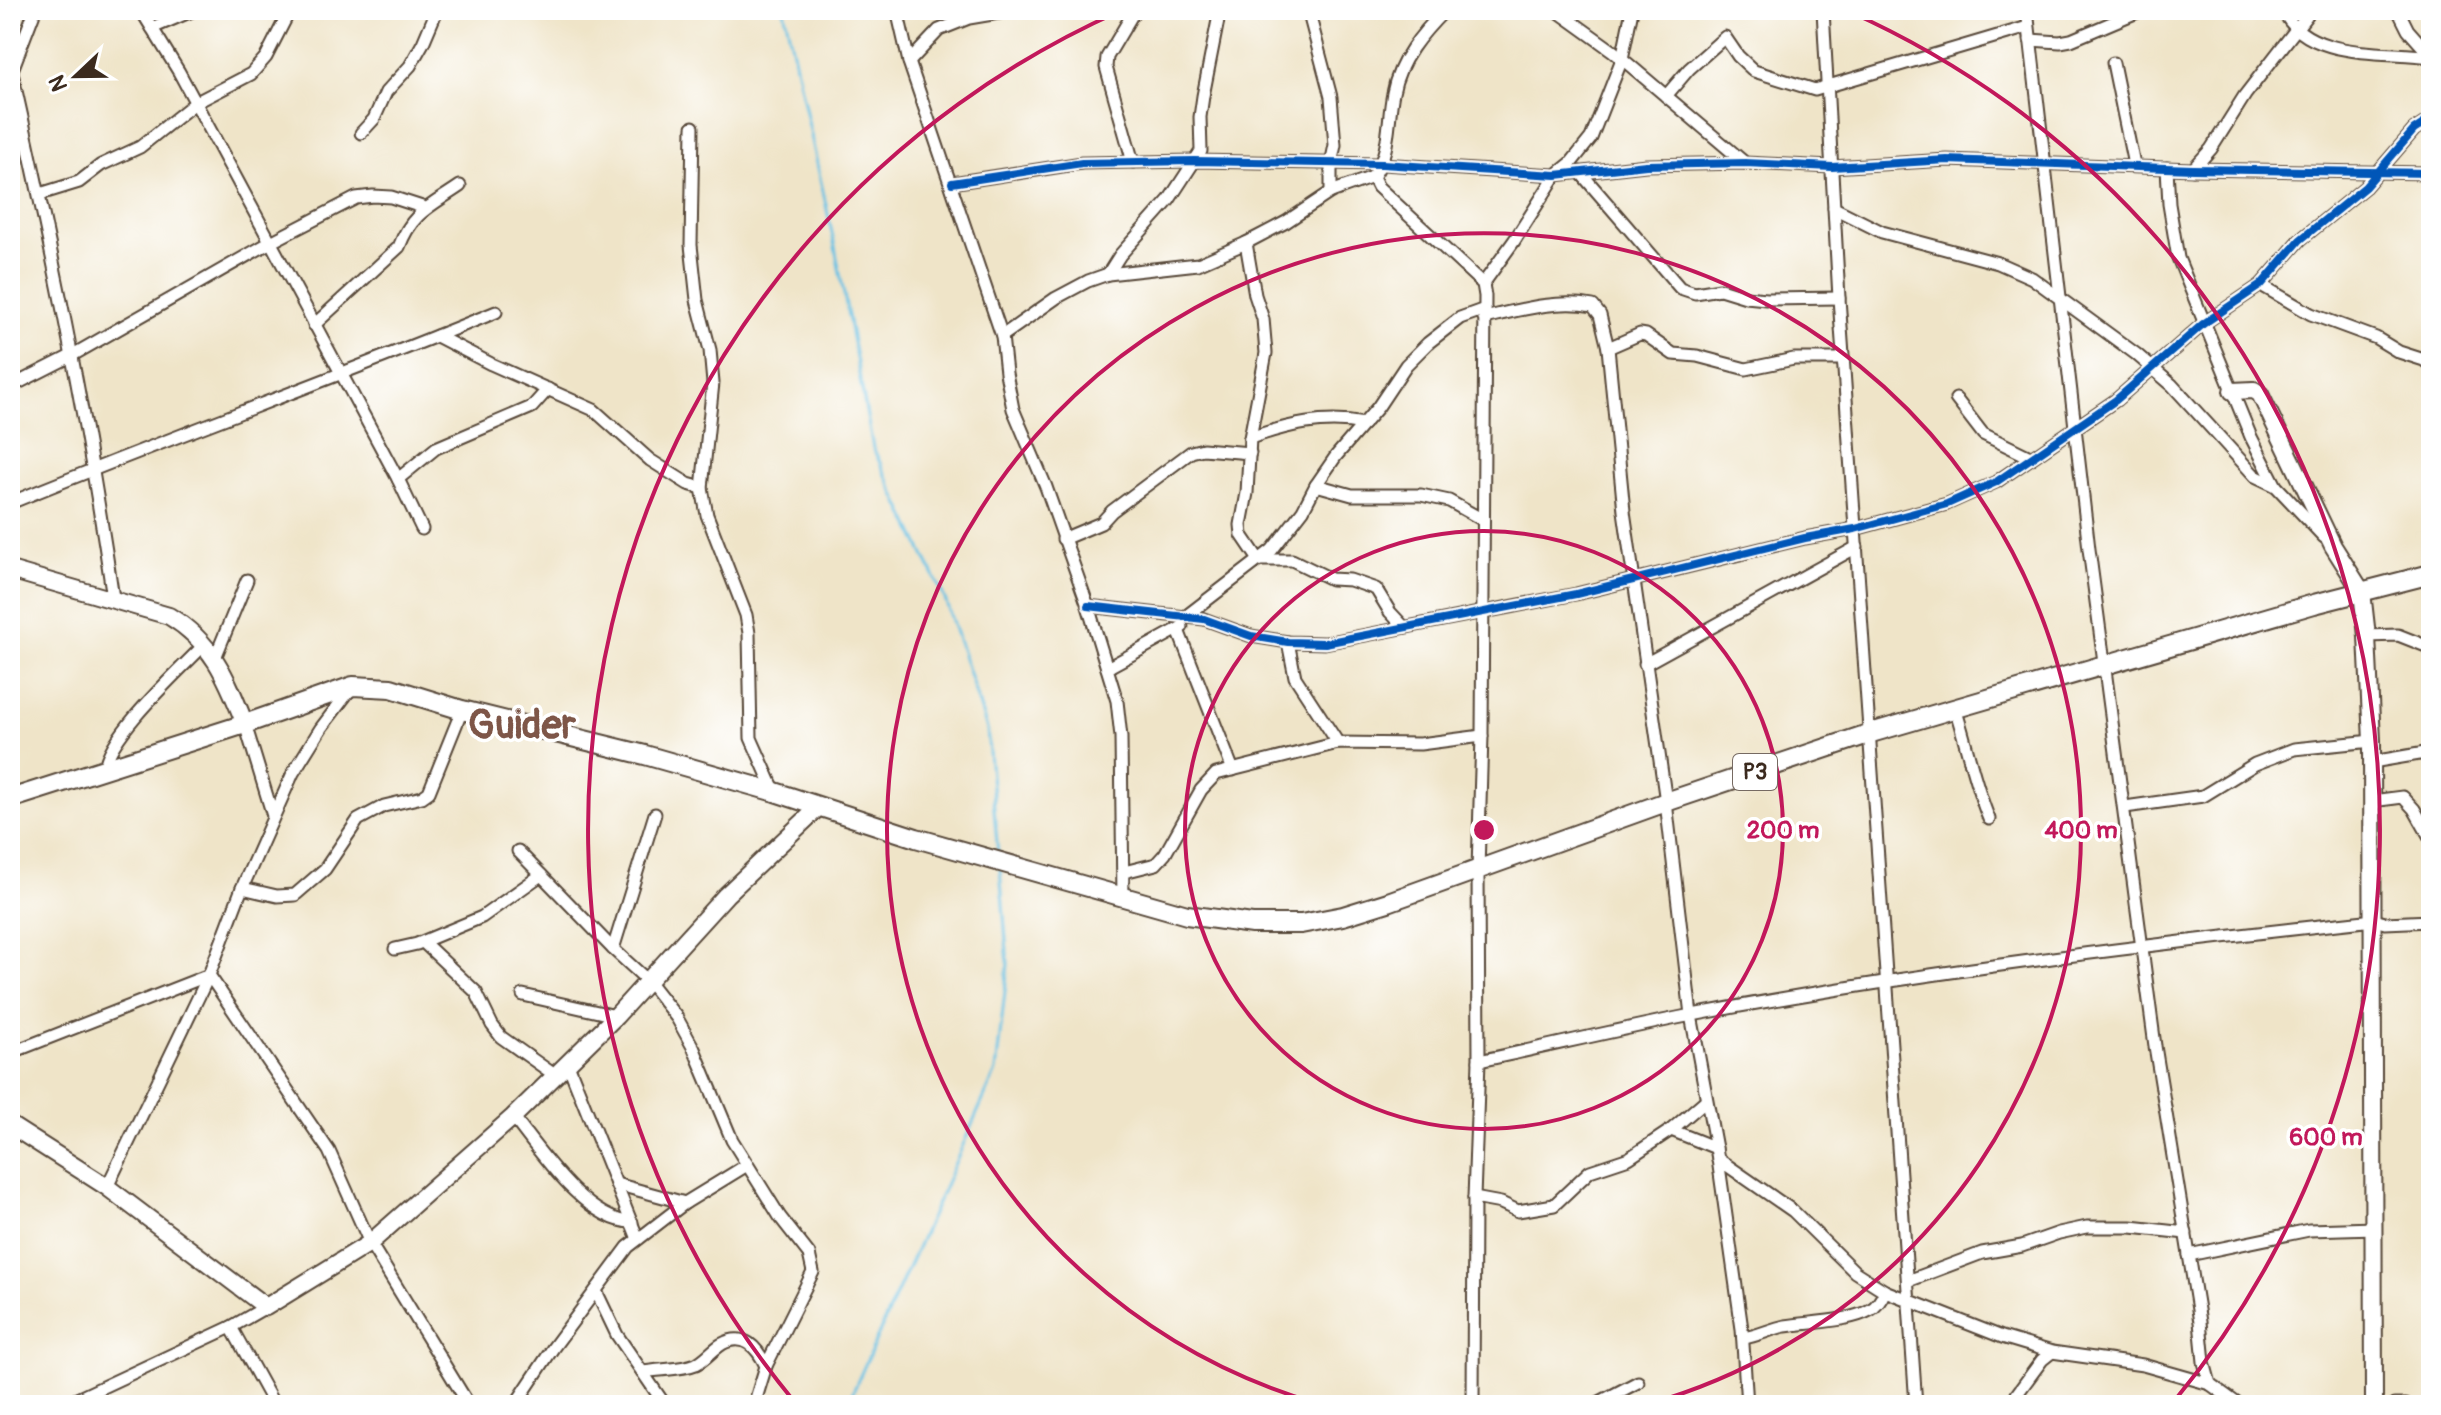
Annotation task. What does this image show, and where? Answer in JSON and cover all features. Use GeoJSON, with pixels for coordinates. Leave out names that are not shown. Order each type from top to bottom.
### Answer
{"type":"FeatureCollection","features":[{"type":"Feature","properties":{"kind":"main road","name":"P3"},"geometry":{"type":"LineString","coordinates":[[819,807],[1079,886],[1187,915],[1252,924],[1301,924],[1343,916],[1388,902],[1666,802],[1871,733],[2431,574]]}},
{"type":"Feature","properties":{"kind":"main road"},"geometry":{"type":"LineString","coordinates":[[10,799],[353,686],[391,688],[462,710],[645,755],[819,807]]}},
{"type":"Feature","properties":{"kind":"street"},"geometry":{"type":"LineString","coordinates":[[35,10],[11,68],[40,194],[94,468],[113,598]]}},
{"type":"Feature","properties":{"kind":"street"},"geometry":{"type":"LineString","coordinates":[[141,10],[195,103],[422,529]]}},
{"type":"Feature","properties":{"kind":"street"},"geometry":{"type":"LineString","coordinates":[[152,28],[194,10]]}},
{"type":"Feature","properties":{"kind":"street"},"geometry":{"type":"LineString","coordinates":[[40,194],[79,182],[101,165],[140,147],[195,103],[251,74],[266,57],[290,10]]}},
{"type":"Feature","properties":{"kind":"street"},"geometry":{"type":"LineString","coordinates":[[361,133],[374,119],[386,92],[410,66],[437,10]]}},
{"type":"Feature","properties":{"kind":"street"},"geometry":{"type":"LineString","coordinates":[[897,10],[909,62],[1002,336],[1013,409],[1046,487],[1117,701],[1121,737],[1123,898]]}},
{"type":"Feature","properties":{"kind":"street"},"geometry":{"type":"LineString","coordinates":[[909,62],[939,30],[969,18],[1016,10]]}},
{"type":"Feature","properties":{"kind":"street"},"geometry":{"type":"LineString","coordinates":[[1133,162],[1106,67],[1107,57],[1135,10]]}},
{"type":"Feature","properties":{"kind":"street"},"geometry":{"type":"LineString","coordinates":[[1108,274],[1120,255],[1169,200],[1201,151],[1201,107],[1220,10]]}},
{"type":"Feature","properties":{"kind":"street"},"geometry":{"type":"LineString","coordinates":[[1308,10],[1331,97],[1335,145],[1331,192]]}},
{"type":"Feature","properties":{"kind":"street"},"geometry":{"type":"LineString","coordinates":[[1002,336],[1056,298],[1088,281],[1108,274],[1198,264],[1286,222],[1331,192],[1373,177],[1382,164],[1393,92],[1406,57],[1445,10]]}},
{"type":"Feature","properties":{"kind":"street"},"geometry":{"type":"LineString","coordinates":[[1556,10],[1622,59],[1745,163]]}},
{"type":"Feature","properties":{"kind":"street"},"geometry":{"type":"LineString","coordinates":[[1473,1405],[1482,736],[1483,284],[1556,175],[1571,163],[1591,138],[1622,59],[1632,10]]}},
{"type":"Feature","properties":{"kind":"street"},"geometry":{"type":"LineString","coordinates":[[1823,10],[1839,298],[1889,982],[1916,1405]]}},
{"type":"Feature","properties":{"kind":"street"},"geometry":{"type":"LineString","coordinates":[[2027,10],[2089,549],[2155,1046],[2204,1362],[2210,1384],[2224,1400],[2239,1405]]}},
{"type":"Feature","properties":{"kind":"street"},"geometry":{"type":"LineString","coordinates":[[2030,40],[2071,40],[2142,10]]}},
{"type":"Feature","properties":{"kind":"street"},"geometry":{"type":"LineString","coordinates":[[2283,10],[2295,29],[2328,45],[2375,53],[2431,57]]}},
{"type":"Feature","properties":{"kind":"street"},"geometry":{"type":"LineString","coordinates":[[2193,169],[2211,149],[2245,95],[2311,10]]}},
{"type":"Feature","properties":{"kind":"street"},"geometry":{"type":"LineString","coordinates":[[2398,10],[2408,30],[2431,57]]}},
{"type":"Feature","properties":{"kind":"street"},"geometry":{"type":"LineString","coordinates":[[1666,96],[1689,69],[1725,37],[1738,56],[1754,71],[1815,90],[2028,27]]}},
{"type":"Feature","properties":{"kind":"street"},"geometry":{"type":"LineString","coordinates":[[2113,63],[2134,165]]}},
{"type":"Feature","properties":{"kind":"street"},"geometry":{"type":"LineString","coordinates":[[1088,606],[1191,618],[1251,636],[1288,642],[1335,641],[1634,581],[1947,504],[1996,482],[2116,400],[2203,324],[2261,285],[2300,240],[2365,187],[2414,130],[2431,119]]}},
{"type":"Feature","properties":{"kind":"street"},"geometry":{"type":"LineString","coordinates":[[693,127],[691,245],[697,300],[710,350],[713,383],[702,488],[707,515],[746,615],[751,738],[775,792]]}},
{"type":"Feature","properties":{"kind":"street"},"geometry":{"type":"LineString","coordinates":[[952,183],[1082,163],[1194,161],[1382,164],[1556,175],[1646,165],[1745,163],[1832,167],[1947,160],[2431,173]]}},
{"type":"Feature","properties":{"kind":"street"},"geometry":{"type":"LineString","coordinates":[[2167,168],[2178,258],[2251,437],[2276,486],[2333,546]]}},
{"type":"Feature","properties":{"kind":"street"},"geometry":{"type":"LineString","coordinates":[[1580,172],[1680,288],[1687,292],[1720,289],[1766,299],[1839,298]]}},
{"type":"Feature","properties":{"kind":"street"},"geometry":{"type":"LineString","coordinates":[[1373,177],[1378,187],[1483,284]]}},
{"type":"Feature","properties":{"kind":"street"},"geometry":{"type":"LineString","coordinates":[[314,325],[399,247],[411,222],[425,208],[460,186]]}},
{"type":"Feature","properties":{"kind":"street"},"geometry":{"type":"LineString","coordinates":[[10,387],[356,198],[391,197],[425,208]]}},
{"type":"Feature","properties":{"kind":"street"},"geometry":{"type":"LineString","coordinates":[[1834,208],[1882,232],[1998,263],[2032,278],[2153,368],[2255,476],[2276,486]]}},
{"type":"Feature","properties":{"kind":"street"},"geometry":{"type":"LineString","coordinates":[[1246,243],[1255,295],[1263,319],[1266,353],[1250,438],[1241,531],[1259,560]]}},
{"type":"Feature","properties":{"kind":"street"},"geometry":{"type":"LineString","coordinates":[[2261,285],[2311,314],[2376,338],[2431,366]]}},
{"type":"Feature","properties":{"kind":"street"},"geometry":{"type":"LineString","coordinates":[[1107,668],[1178,630],[1272,550],[1290,528],[1316,485],[1406,365],[1460,318],[1536,306],[1580,303],[1593,306],[1600,315],[1608,348],[1624,511],[1666,802],[1691,1015],[1717,1154],[1743,1338],[1747,1405]]}},
{"type":"Feature","properties":{"kind":"street"},"geometry":{"type":"LineString","coordinates":[[10,503],[496,312]]}},
{"type":"Feature","properties":{"kind":"street"},"geometry":{"type":"LineString","coordinates":[[1608,348],[1640,334],[1673,354],[1697,356],[1746,369],[1794,359],[1844,359]]}},
{"type":"Feature","properties":{"kind":"street"},"geometry":{"type":"LineString","coordinates":[[437,336],[594,410],[650,460],[688,484],[702,488]]}},
{"type":"Feature","properties":{"kind":"street"},"geometry":{"type":"LineString","coordinates":[[398,479],[436,448],[532,407],[548,389]]}},
{"type":"Feature","properties":{"kind":"street"},"geometry":{"type":"LineString","coordinates":[[2232,391],[2254,390],[2260,394],[2333,546],[2362,592],[2372,741],[2374,1405]]}},
{"type":"Feature","properties":{"kind":"street"},"geometry":{"type":"LineString","coordinates":[[1956,399],[1983,434],[2030,457]]}},
{"type":"Feature","properties":{"kind":"street"},"geometry":{"type":"LineString","coordinates":[[1250,438],[1305,422],[1347,421],[1364,424]]}},
{"type":"Feature","properties":{"kind":"street"},"geometry":{"type":"LineString","coordinates":[[1063,539],[1101,523],[1112,511],[1191,452],[1203,449],[1250,453]]}},
{"type":"Feature","properties":{"kind":"street"},"geometry":{"type":"LineString","coordinates":[[1316,485],[1352,495],[1421,495],[1449,501],[1483,520]]}},
{"type":"Feature","properties":{"kind":"street"},"geometry":{"type":"LineString","coordinates":[[1645,664],[1857,547]]}},
{"type":"Feature","properties":{"kind":"street"},"geometry":{"type":"LineString","coordinates":[[1259,560],[1292,560],[1331,579],[1350,580],[1376,589],[1404,627]]}},
{"type":"Feature","properties":{"kind":"street"},"geometry":{"type":"LineString","coordinates":[[10,570],[169,616],[189,628],[215,658],[245,724],[273,816]]}},
{"type":"Feature","properties":{"kind":"street"},"geometry":{"type":"LineString","coordinates":[[215,658],[247,580]]}},
{"type":"Feature","properties":{"kind":"street"},"geometry":{"type":"LineString","coordinates":[[1178,630],[1233,770]]}},
{"type":"Feature","properties":{"kind":"street"},"geometry":{"type":"LineString","coordinates":[[2367,636],[2398,635],[2431,648]]}},
{"type":"Feature","properties":{"kind":"street"},"geometry":{"type":"LineString","coordinates":[[1288,642],[1295,677],[1338,743]]}},
{"type":"Feature","properties":{"kind":"street"},"geometry":{"type":"LineString","coordinates":[[105,768],[109,752],[131,722],[205,644]]}},
{"type":"Feature","properties":{"kind":"street"},"geometry":{"type":"LineString","coordinates":[[107,1187],[209,975],[242,888],[300,761],[353,686]]}},
{"type":"Feature","properties":{"kind":"street"},"geometry":{"type":"LineString","coordinates":[[1955,708],[1971,756],[1978,793],[1989,819]]}},
{"type":"Feature","properties":{"kind":"street"},"geometry":{"type":"LineString","coordinates":[[242,888],[277,896],[295,895],[325,869],[358,820],[384,806],[422,797],[429,792],[462,710]]}},
{"type":"Feature","properties":{"kind":"street"},"geometry":{"type":"LineString","coordinates":[[1124,872],[1156,864],[1165,854],[1201,790],[1216,774],[1338,743],[1420,744],[1482,736]]}},
{"type":"Feature","properties":{"kind":"street"},"geometry":{"type":"LineString","coordinates":[[2125,807],[2203,796],[2255,764],[2294,749],[2372,741]]}},
{"type":"Feature","properties":{"kind":"street"},"geometry":{"type":"LineString","coordinates":[[2372,762],[2431,752]]}},
{"type":"Feature","properties":{"kind":"street"},"geometry":{"type":"LineString","coordinates":[[2372,801],[2403,797],[2414,809],[2431,839]]}},
{"type":"Feature","properties":{"kind":"street"},"geometry":{"type":"LineString","coordinates":[[64,1405],[231,1327],[370,1243],[562,1070],[616,1016],[726,895],[819,807]]}},
{"type":"Feature","properties":{"kind":"street"},"geometry":{"type":"LineString","coordinates":[[613,949],[655,814]]}},
{"type":"Feature","properties":{"kind":"street"},"geometry":{"type":"LineString","coordinates":[[518,851],[648,981],[677,1018],[694,1049],[732,1140],[787,1226],[809,1254],[813,1272],[766,1366],[754,1405]]}},
{"type":"Feature","properties":{"kind":"street"},"geometry":{"type":"LineString","coordinates":[[395,949],[423,942],[496,909],[541,875]]}},
{"type":"Feature","properties":{"kind":"street"},"geometry":{"type":"LineString","coordinates":[[1479,1061],[1691,1015],[1889,982],[2143,946],[2374,920],[2385,923],[2431,921]]}},
{"type":"Feature","properties":{"kind":"street"},"geometry":{"type":"LineString","coordinates":[[423,942],[476,992],[501,1037],[562,1070],[616,1184],[638,1239]]}},
{"type":"Feature","properties":{"kind":"street"},"geometry":{"type":"LineString","coordinates":[[10,1053],[209,975]]}},
{"type":"Feature","properties":{"kind":"street"},"geometry":{"type":"LineString","coordinates":[[209,975],[329,1151],[370,1243],[469,1405]]}},
{"type":"Feature","properties":{"kind":"street"},"geometry":{"type":"LineString","coordinates":[[523,995],[616,1016]]}},
{"type":"Feature","properties":{"kind":"street"},"geometry":{"type":"LineString","coordinates":[[1474,1198],[1501,1203],[1518,1211],[1554,1205],[1590,1171],[1629,1158],[1671,1130],[1706,1100]]}},
{"type":"Feature","properties":{"kind":"street"},"geometry":{"type":"LineString","coordinates":[[513,1117],[571,1190],[617,1221],[632,1222]]}},
{"type":"Feature","properties":{"kind":"street"},"geometry":{"type":"LineString","coordinates":[[10,1125],[107,1187],[266,1307]]}},
{"type":"Feature","properties":{"kind":"street"},"geometry":{"type":"LineString","coordinates":[[1671,1130],[1717,1154],[1793,1211],[1855,1272],[1885,1291],[2002,1337],[2052,1352],[2143,1365],[2210,1384]]}},
{"type":"Feature","properties":{"kind":"street"},"geometry":{"type":"LineString","coordinates":[[515,1405],[628,1247],[685,1203],[747,1165]]}},
{"type":"Feature","properties":{"kind":"street"},"geometry":{"type":"LineString","coordinates":[[616,1184],[685,1203]]}},
{"type":"Feature","properties":{"kind":"street"},"geometry":{"type":"LineString","coordinates":[[1908,1281],[1982,1253],[2022,1246],[2087,1227],[2131,1227],[2186,1233]]}},
{"type":"Feature","properties":{"kind":"street"},"geometry":{"type":"LineString","coordinates":[[2189,1255],[2309,1230],[2375,1228]]}},
{"type":"Feature","properties":{"kind":"street"},"geometry":{"type":"LineString","coordinates":[[596,1291],[617,1335],[665,1405]]}},
{"type":"Feature","properties":{"kind":"street"},"geometry":{"type":"LineString","coordinates":[[1743,1338],[1763,1335],[1780,1327],[1871,1310],[1881,1301],[1885,1291]]}},
{"type":"Feature","properties":{"kind":"street"},"geometry":{"type":"LineString","coordinates":[[231,1327],[274,1405]]}},
{"type":"Feature","properties":{"kind":"street"},"geometry":{"type":"LineString","coordinates":[[644,1372],[697,1363],[721,1345],[739,1339],[747,1341],[759,1351],[766,1366]]}},
{"type":"Feature","properties":{"kind":"street"},"geometry":{"type":"LineString","coordinates":[[2021,1405],[2017,1394],[2042,1360],[2052,1352]]}},
{"type":"Feature","properties":{"kind":"street"},"geometry":{"type":"LineString","coordinates":[[1597,1404],[1638,1382]]}},
{"type":"Feature","properties":{"kind":"street"},"geometry":{"type":"LineString","coordinates":[[2394,1405],[2406,1405]]}},
{"type":"Feature","properties":{"kind":"waterway"},"geometry":{"type":"LineString","coordinates":[[784,10],[835,247],[873,448],[945,599],[987,729],[998,854]]}},
{"type":"Feature","properties":{"kind":"waterway"},"geometry":{"type":"LineString","coordinates":[[847,1405],[996,1071],[1008,964],[1000,869]]}},
{"type":"Feature","properties":{"kind":"cycle path"},"geometry":{"type":"LineString","coordinates":[[1088,606],[1204,619],[1251,636],[1288,642],[1325,643],[1576,594],[1805,538],[1855,529],[1947,504],[1996,482],[2116,400],[2203,324],[2261,285],[2300,240],[2365,187],[2414,130],[2431,119]]}},
{"type":"Feature","properties":{"kind":"cycle path"},"geometry":{"type":"LineString","coordinates":[[952,183],[1082,163],[1194,161],[1382,164],[1556,175],[1646,165],[1745,163],[1832,167],[1947,160],[2431,173]]}},
{"type":"Feature","properties":{"kind":"district","name":"Guider"},"geometry":{"type":"Point","coordinates":[522,725]}}]}
